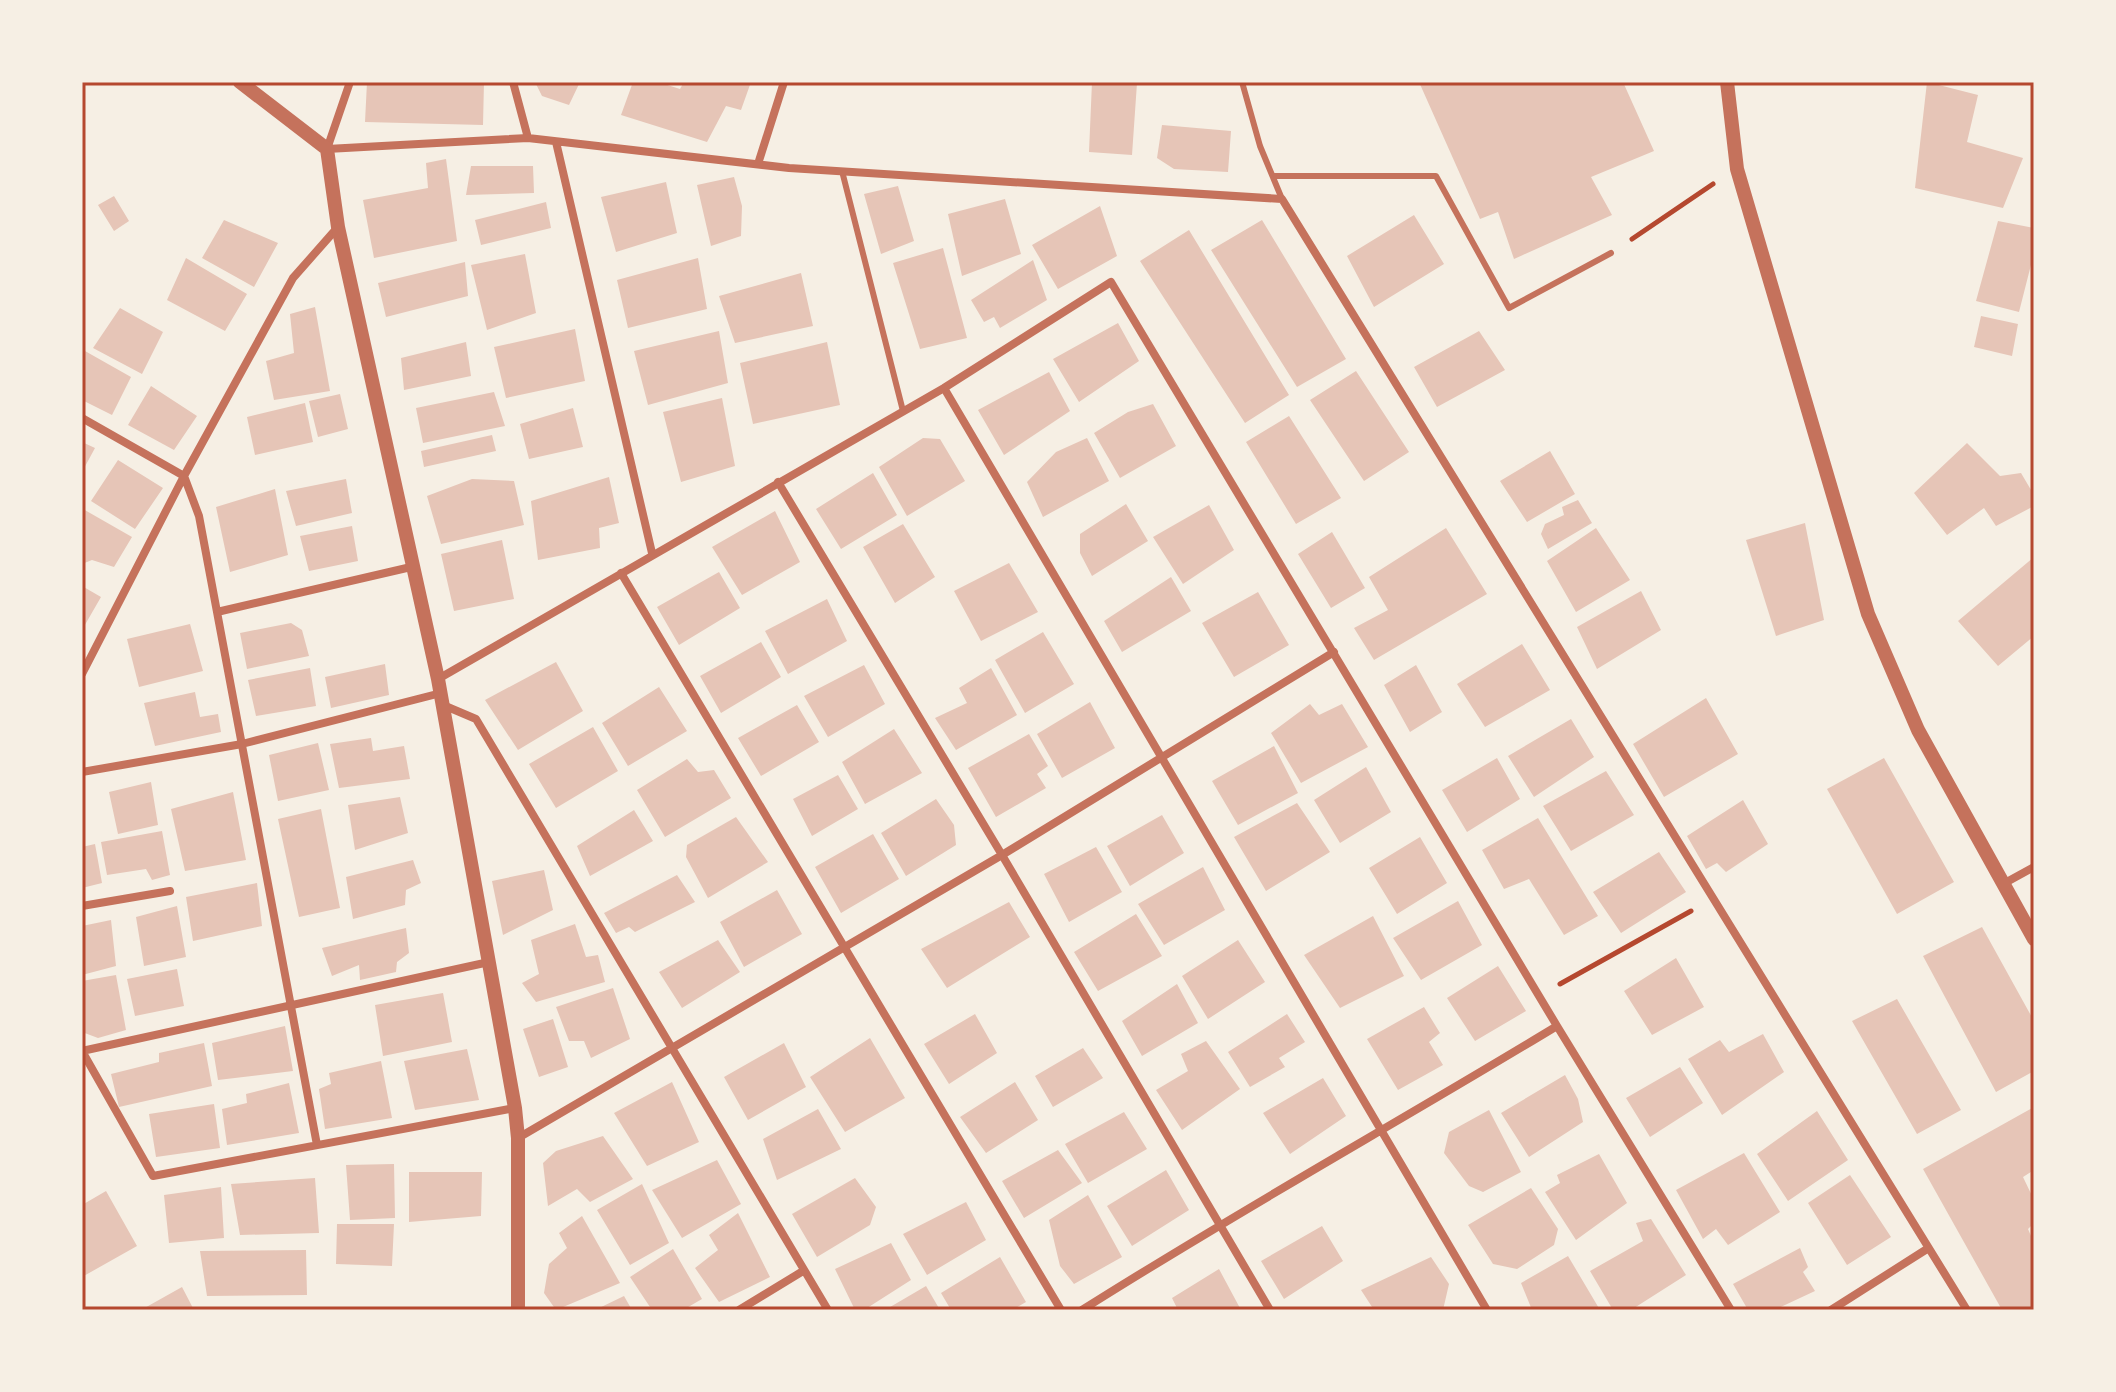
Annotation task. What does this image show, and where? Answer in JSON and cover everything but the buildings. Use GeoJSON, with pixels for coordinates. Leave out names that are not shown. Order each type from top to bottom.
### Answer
{"type":"FeatureCollection","features":[{"type":"Feature","properties":{"kind":"street"},"geometry":{"type":"LineString","coordinates":[[240,82],[327,149],[528,138],[842,171],[1282,199],[1967,1310]]}},
{"type":"Feature","properties":{"kind":"street"},"geometry":{"type":"LineString","coordinates":[[350,82],[327,149],[338,227],[440,692],[515,1108],[518,1138],[518,1310]]}},
{"type":"Feature","properties":{"kind":"street"},"geometry":{"type":"LineString","coordinates":[[513,82],[528,138]]}},
{"type":"Feature","properties":{"kind":"street"},"geometry":{"type":"LineString","coordinates":[[758,164],[784,82]]}},
{"type":"Feature","properties":{"kind":"street"},"geometry":{"type":"LineString","coordinates":[[1727,82],[1737,169],[1868,614],[1918,730],[2034,939]]}},
{"type":"Feature","properties":{"kind":"street"},"geometry":{"type":"LineString","coordinates":[[556,142],[652,553]]}},
{"type":"Feature","properties":{"kind":"street"},"geometry":{"type":"LineString","coordinates":[[82,674],[184,476],[293,278],[338,227]]}},
{"type":"Feature","properties":{"kind":"street"},"geometry":{"type":"LineString","coordinates":[[82,772],[242,744],[440,692],[652,553],[944,388],[1111,282],[1731,1310]]}},
{"type":"Feature","properties":{"kind":"street"},"geometry":{"type":"LineString","coordinates":[[944,388],[1487,1310]]}},
{"type":"Feature","properties":{"kind":"street"},"geometry":{"type":"LineString","coordinates":[[82,418],[184,476],[199,516],[317,1145]]}},
{"type":"Feature","properties":{"kind":"street"},"geometry":{"type":"LineString","coordinates":[[778,482],[1270,1310]]}},
{"type":"Feature","properties":{"kind":"street"},"geometry":{"type":"LineString","coordinates":[[217,612],[411,567]]}},
{"type":"Feature","properties":{"kind":"street"},"geometry":{"type":"LineString","coordinates":[[621,573],[1061,1310]]}},
{"type":"Feature","properties":{"kind":"street"},"geometry":{"type":"LineString","coordinates":[[518,1138],[844,950],[1334,652]]}},
{"type":"Feature","properties":{"kind":"street"},"geometry":{"type":"LineString","coordinates":[[440,692],[476,719],[674,1046],[828,1310]]}},
{"type":"Feature","properties":{"kind":"street"},"geometry":{"type":"LineString","coordinates":[[2003,884],[2034,867]]}},
{"type":"Feature","properties":{"kind":"street"},"geometry":{"type":"LineString","coordinates":[[82,906],[170,891]]}},
{"type":"Feature","properties":{"kind":"street"},"geometry":{"type":"LineString","coordinates":[[489,962],[82,1051],[153,1176],[515,1108]]}},
{"type":"Feature","properties":{"kind":"street"},"geometry":{"type":"LineString","coordinates":[[1082,1310],[1219,1224],[1383,1131],[1557,1026]]}},
{"type":"Feature","properties":{"kind":"street"},"geometry":{"type":"LineString","coordinates":[[1831,1310],[1927,1249]]}},
{"type":"Feature","properties":{"kind":"street"},"geometry":{"type":"LineString","coordinates":[[739,1310],[803,1271]]}},
{"type":"Feature","properties":{"kind":"lane"},"geometry":{"type":"LineString","coordinates":[[1242,82],[1260,146],[1282,199]]}},
{"type":"Feature","properties":{"kind":"lane"},"geometry":{"type":"LineString","coordinates":[[842,171],[903,411]]}},
{"type":"Feature","properties":{"kind":"lane"},"geometry":{"type":"LineString","coordinates":[[1275,176],[1436,176],[1509,308],[1611,253]]}},
{"type":"Feature","properties":{"kind":"path"},"geometry":{"type":"LineString","coordinates":[[1611,253],[1737,169]]}},
{"type":"Feature","properties":{"kind":"path"},"geometry":{"type":"LineString","coordinates":[[1539,996],[1712,899]]}}]}
